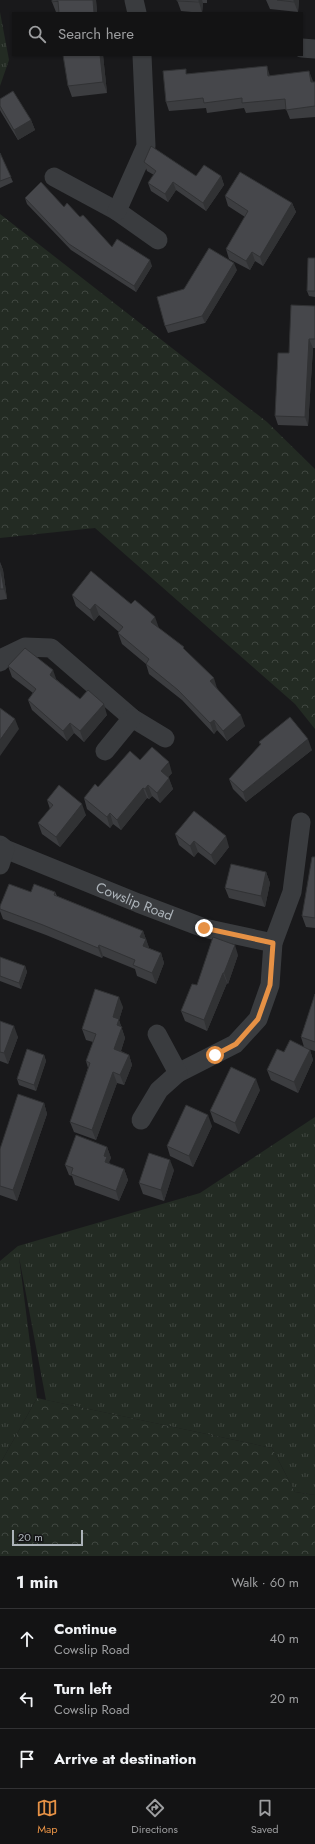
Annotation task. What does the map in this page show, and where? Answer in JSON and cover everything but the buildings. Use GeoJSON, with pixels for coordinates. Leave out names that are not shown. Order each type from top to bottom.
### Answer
{"type":"FeatureCollection","features":[{"type":"Feature","properties":{"kind":"street"},"geometry":{"type":"LineString","coordinates":[[134,0],[137,12]]}},
{"type":"Feature","properties":{"kind":"street"},"geometry":{"type":"LineString","coordinates":[[303,48],[315,49]]}},
{"type":"Feature","properties":{"kind":"street"},"geometry":{"type":"LineString","coordinates":[[117,211],[146,146],[142,56]]}},
{"type":"Feature","properties":{"kind":"street"},"geometry":{"type":"LineString","coordinates":[[54,177],[117,211],[158,240]]}},
{"type":"Feature","properties":{"kind":"street"},"geometry":{"type":"LineString","coordinates":[[0,662],[4,657],[25,647],[50,648],[132,718],[165,738]]}},
{"type":"Feature","properties":{"kind":"street"},"geometry":{"type":"LineString","coordinates":[[105,752],[132,718]]}},
{"type":"Feature","properties":{"kind":"street"},"geometry":{"type":"LineString","coordinates":[[141,1120],[159,1090],[178,1073],[236,1044],[258,1019],[270,985],[273,943],[292,892],[301,822]]}},
{"type":"Feature","properties":{"kind":"street","name":"Cowslip Road"},"geometry":{"type":"LineString","coordinates":[[2,853],[204,928],[273,943]]}},
{"type":"Feature","properties":{"kind":"street"},"geometry":{"type":"LineString","coordinates":[[157,1034],[178,1073]]}},
{"type":"Feature","properties":{"kind":"green space"},"geometry":{"type":"Polygon","coordinates":[[[0,12],[9,60],[0,86],[0,12]]]}},
{"type":"Feature","properties":{"kind":"green space"},"geometry":{"type":"Polygon","coordinates":[[[0,214],[267,422],[315,469],[315,729],[295,704],[95,528],[0,538],[0,214]]]}},
{"type":"Feature","properties":{"kind":"green space"},"geometry":{"type":"Polygon","coordinates":[[[315,1117],[315,1495],[295,1492],[272,1448],[46,1400],[19,1257],[37,1398],[0,1464],[0,1261],[18,1246],[200,1193],[315,1117]]]}},
{"type":"Feature","properties":{"kind":"green space"},"geometry":{"type":"Polygon","coordinates":[[[37,1398],[272,1448],[295,1492],[315,1495],[315,1556],[0,1556],[0,1464],[37,1398]]]}},
{"type":"Feature","properties":{"kind":"route"},"geometry":{"type":"LineString","coordinates":[[204,928],[273,943],[270,985],[258,1019],[236,1044],[215,1055]]}}]}
